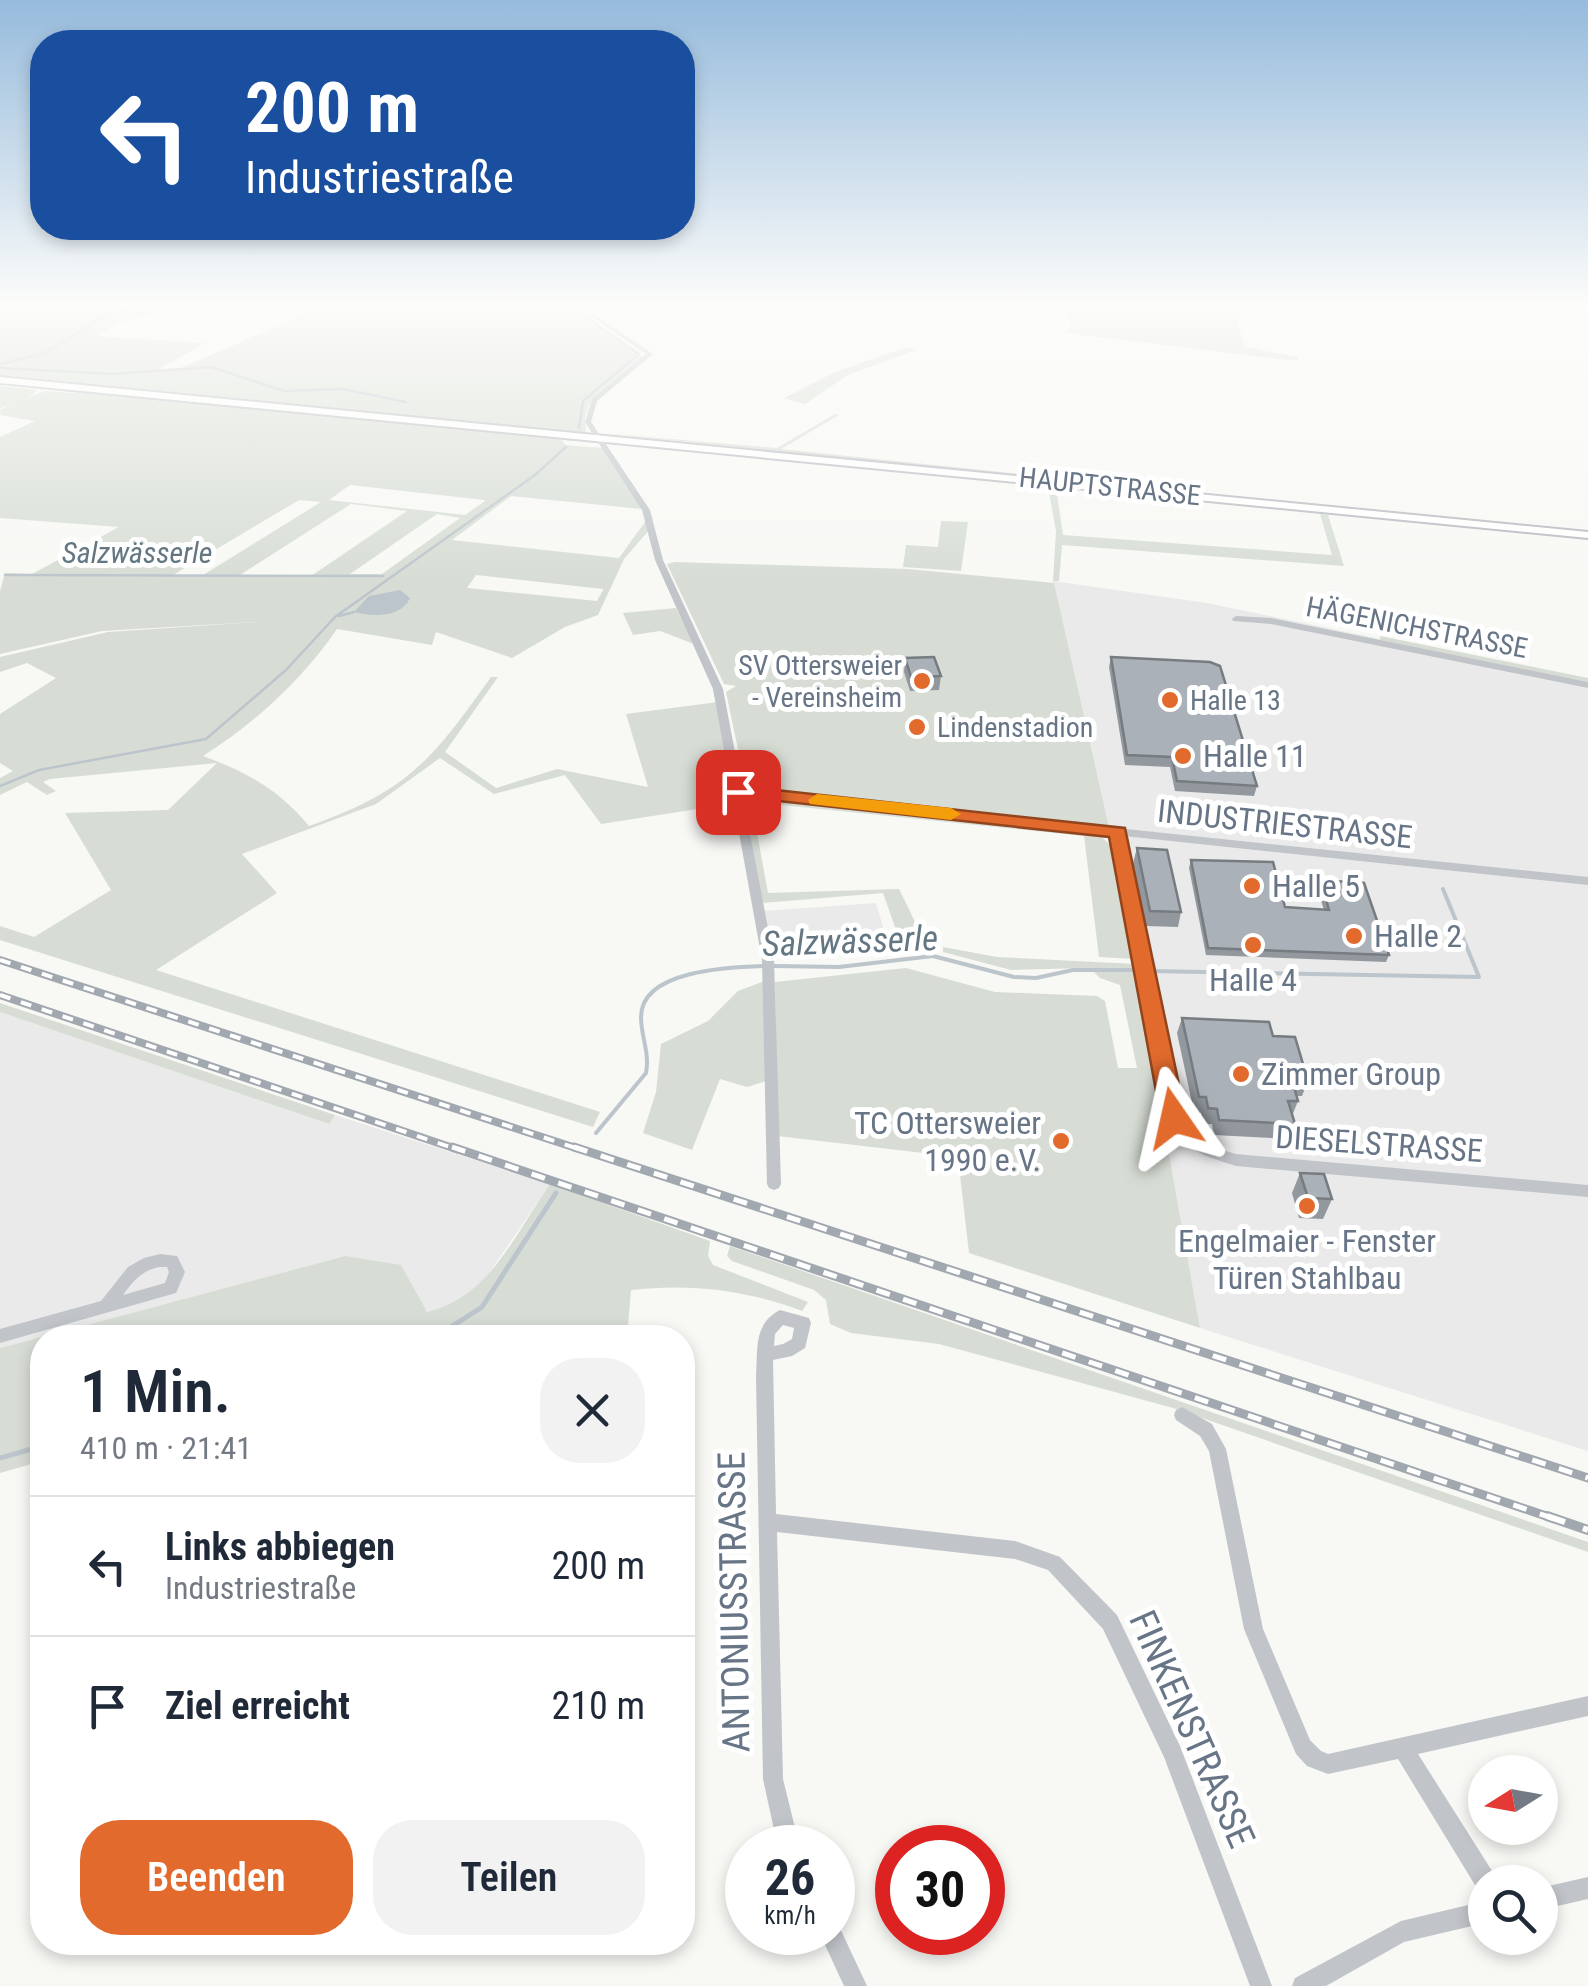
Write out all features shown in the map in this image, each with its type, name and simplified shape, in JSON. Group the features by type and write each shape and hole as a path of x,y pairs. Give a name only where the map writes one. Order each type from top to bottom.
{"street":[{"name":"HAUPTSTRASSE","path":"193,399 1588,535"},
{"path":"596,399 588,422 646,510 660,560 718,689 768,960 774,1184"},
{"name":"HÄGENICHSTRASSE","path":"1236,619 1271,620 1588,685"},
{"name":"INDUSTRIESTRASSE","path":"738,792 1588,881"},
{"name":"DIESELSTRASSE","path":"1118,832 1174,1118 1182,1133 1202,1150 1236,1160 1588,1191"},
{"path":"38,1325 106,1305"},
{"path":"0,1336 30,1327"},
{"name":"ANTONIUSSTRASSE","path":"766,1354 774,1779 784,1825"},
{"path":"1182,1415 1206,1430 1217,1449 1254,1629 1304,1746 1314,1759 1328,1764 1588,1706"},
{"name":"FINKENSTRASSE","path":"767,1522 1015,1550 1054,1563 1078,1584 1110,1622 1160,1724 1261,1986"},
{"path":"1402,1748 1475,1865"},
{"path":"1558,1895 1588,1888"},
{"path":"1303,1986 1401,1932 1468,1916"},
{"path":"841,1955 856,1986"}],"shaded area":[{"path":"0,399 166,399 598,442 562,440 566,445 603,448 642,509 511,496 452,540 619,558 647,519 651,528 624,559 598,615 565,627 512,658 436,632 432,645 337,629 276,699 203,756 261,784 309,826 371,800 415,770 452,730 491,677 498,677 445,752 496,788 557,769 648,787 626,714 718,702 736,803 601,824 565,775 494,794 440,758 376,804 242,854 277,893 156,970 600,1112 593,1127 0,940 0,926 34,937 111,890 65,813 168,810 217,763 50,779 43,782 56,791 47,795 27,782 0,795 0,778 13,771 0,763 0,714 56,678 27,663 0,672 0,657 108,632 256,622 102,631 0,654 0,591 5,573 32,574 119,527 0,518 0,437 35,421 0,415 0,410 9,405 0,408","holes":["350,485 484,500 485,501 465,515 329,500","299,500 321,502 203,575 173,575","351,504 407,511 311,576 240,575","437,514 460,518 382,574 350,574","476,575 603,589 597,601 467,588"]},
{"path":"210,399 306,405 242,399 594,399 585,416 586,434"},
{"path":"786,399 813,399 805,404"},
{"path":"839,415 781,449 1588,533 601,433 777,448"},
{"path":"1048,487 1057,494 1063,535 1332,555 1320,514 1328,515 1344,566 1062,545 1059,581 1053,581 1056,531"},
{"path":"941,521 968,522 961,571 903,567 906,545 938,547"},
{"name":"Lindenstadion","path":"667,564 908,569 1054,583 1109,827 752,788 744,778 726,692 736,686 724,684"},
{"path":"1053,581 1207,603 1588,682 1588,1451 1200,1328 1114,849"},
{"path":"400,590 410,598 393,613 354,612 369,596"},
{"path":"676,608 694,644 660,631 633,635 623,613"},
{"path":"1380,636 1588,678 1588,682 1380,641"},
{"path":"758,797 1099,834 1114,849 1134,959 1099,957 1084,836 761,803 753,811 768,893 899,889 924,940 900,941 883,893 761,903 746,806"},
{"path":"876,903 887,941 771,951 763,911"},
{"name":"TC Ottersweier 1990 e.V.","path":"943,947 997,957 1135,964 1200,1328 969,1253 958,1157 777,1136 775,982 906,968 995,992 1097,996 1105,1001 1118,1068 1137,1068 1120,985 1100,978 1090,968 1011,970 943,952"},
{"path":"765,981 766,1081 747,1087 720,1079 692,1150 643,1133 656,1092 661,1044 708,1021 738,991"},
{"path":"0,1003 335,1115 329,1124 0,1012"},
{"path":"0,1012 328,1124 335,1115 550,1184 476,1292 454,1306 427,1312 345,1256 86,1325 30,1325 30,1340 0,1348"},
{"path":"550,1184 710,1241 708,1256 713,1265 808,1302 802,1311 718,1290 675,1287 631,1290 628,1325 86,1325 345,1256 401,1265 427,1312 449,1305 467,1293 484,1279"},
{"path":"730,1246 1588,1542 1588,1552 1173,1408 939,1344 851,1333 830,1324 826,1300 814,1290 732,1261 727,1256"},
{"path":"30,1340 30,1464 0,1473 0,1348"}],"building":[{"path":"934,657 941,676 911,677 905,658"},
{"path":"1111,657 1210,662 1220,666 1257,786 1177,781 1172,757 1127,755"},
{"path":"1137,848 1167,850 1181,912 1150,911"},
{"path":"1191,860 1273,862 1285,907 1329,910 1320,880 1364,883 1389,955 1208,948"},
{"name":"Zimmer Group","path":"1182,1018 1269,1022 1273,1036 1295,1037 1308,1081 1292,1080 1298,1101 1288,1101 1295,1124 1219,1120 1217,1109 1208,1108 1206,1097 1199,1097"},
{"path":"1300,1173 1324,1174 1332,1199 1308,1198"}],"waterway":[{"path":"390,399 406,402"},
{"name":"Salzwässerle","path":"579,428 586,399"},
{"name":"Salzwässerle","path":"0,786 39,770 206,739 286,670 335,617 535,475 566,447"},
{"name":"Salzwässerle","path":"5,575 383,576"},
{"name":"Salzwässerle","path":"339,616 354,612"},
{"name":"Salzwässerle","path":"1149,971 1479,977 1443,889"},
{"name":"Salzwässerle","path":"774,966 839,967 933,956 1014,977 1036,978 1073,970 1139,970"},
{"name":"Salzwässerle","path":"596,1133 646,1073 641,1017 645,1001 655,989 690,974 764,966"},
{"name":"Salzwässerle","path":"454,1325 482,1307 556,1193"},
{"name":"Salzwässerle","path":"0,1458 30,1449"}],"railway":[{"path":"0,960 582,1150"},
{"path":"0,995 459,1150"},
{"path":"452,1147 1555,1519"},
{"path":"574,1147 1588,1478"},
{"path":"1547,1516 1588,1530"}],"slow traffic":[{"path":"817,800 951,814"}],"place":[{"name":"SV Ottersweier - Vereinsheim","path":"922,681"},
{"name":"Halle 13","path":"1170,700"},
{"name":"Lindenstadion","path":"917,727"},
{"name":"Halle 11","path":"1183,756"},
{"name":"Halle 5","path":"1252,886"},
{"name":"Halle 2","path":"1354,936"},
{"name":"Halle 4","path":"1253,945"},
{"name":"Zimmer Group","path":"1241,1074"},
{"name":"TC Ottersweier 1990 e.V.","path":"1061,1141"},
{"name":"Engelmaier - Fenster Türen Stahlbau","path":"1307,1206"}],"route":[{"path":"738,792 1118,832 1174,1118"}]}
